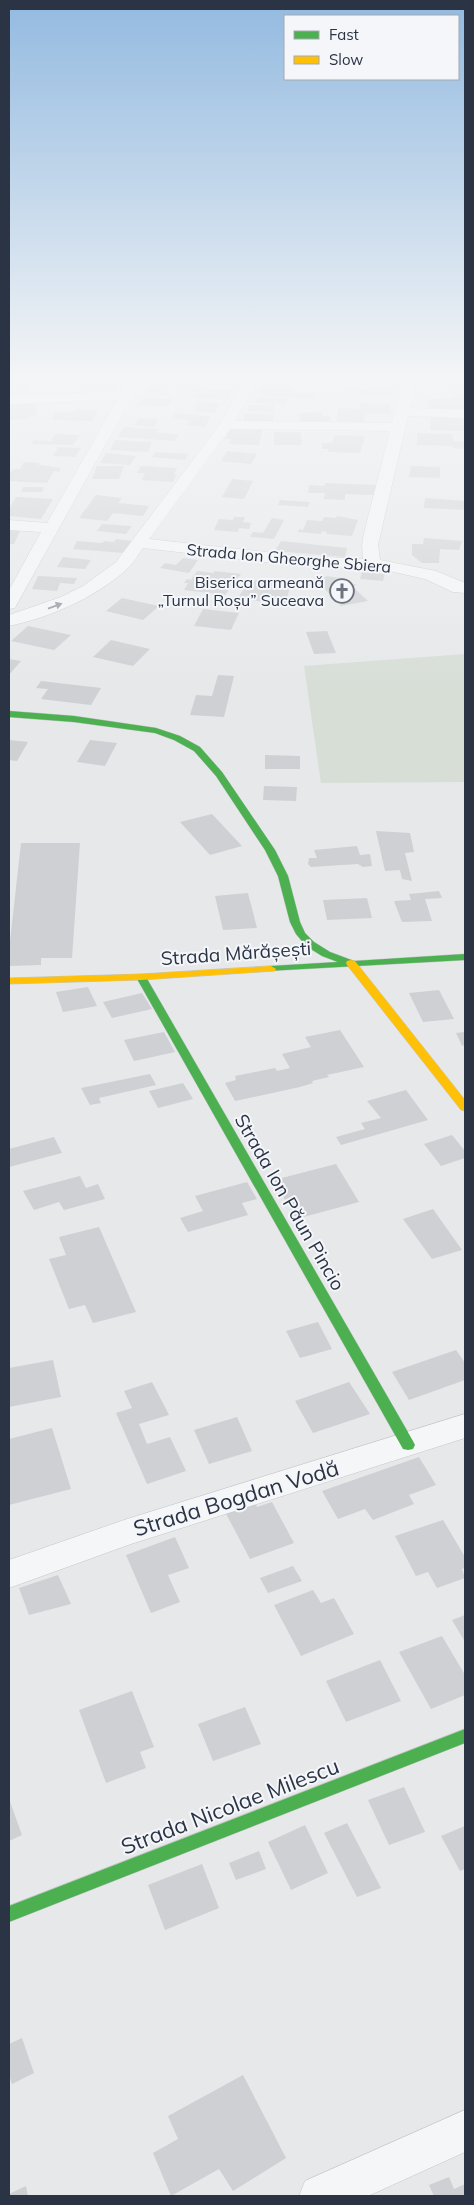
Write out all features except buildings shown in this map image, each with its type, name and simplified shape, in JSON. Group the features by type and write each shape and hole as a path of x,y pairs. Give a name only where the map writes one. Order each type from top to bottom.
{"street":[{"path":"9,604 78,482"},
{"path":"9,622 68,602 89,590 122,565 185,482"},
{"path":"372,564 370,546 372,532 385,482"},
{"path":"9,525 52,528"},
{"name":"Strada Ion Gheorghe Sbiera","path":"140,543 291,560 372,564 430,575 463,589"},
{"path":"9,714 83,720 156,731 177,738 197,749 218,774 270,850 283,876 295,922 301,934 310,944 326,954 351,963 465,1107"},
{"name":"Strada Mărășești","path":"9,981 141,977 465,957"},
{"name":"Strada Ion Păun Pincio","path":"141,977 408,1445"},
{"name":"Strada Bogdan Vodă","path":"9,1574 127,1532 465,1426"},
{"name":"Strada Nicolae Milescu","path":"9,1914 465,1736"},
{"path":"320,2196 465,2131"}],"shaded area":[{"path":"465,654 465,782 321,783 304,666"}],"traffic: fast":[{"path":"9,714 74,719 156,731 177,738 197,749 219,774 270,850 283,876 295,922 301,934 310,944 326,954 351,963"},
{"path":"271,969 465,957"},
{"path":"141,977 408,1445"},
{"path":"9,1914 465,1736"}],"traffic: slow":[{"path":"351,963 465,1107"},
{"path":"9,981 141,977 271,969"}],"place":[{"name":"Biserica armeană „Turnul Roșu” Suceava","path":"342,591"}]}
